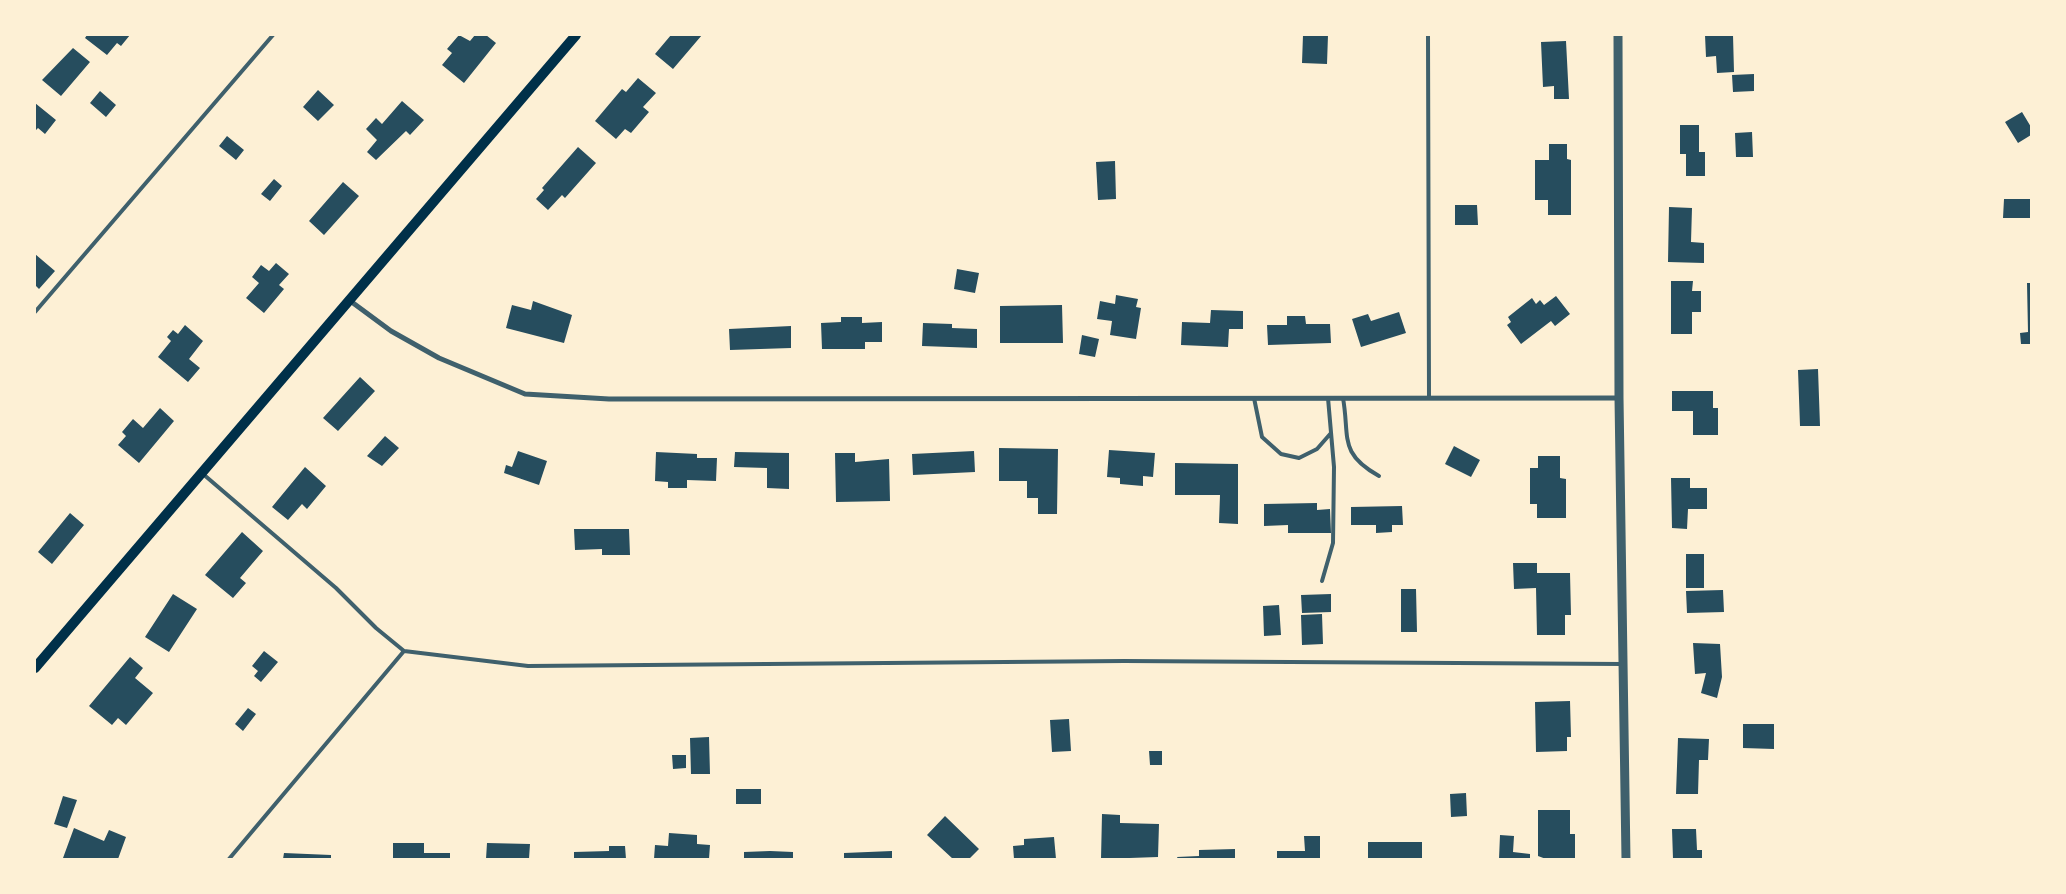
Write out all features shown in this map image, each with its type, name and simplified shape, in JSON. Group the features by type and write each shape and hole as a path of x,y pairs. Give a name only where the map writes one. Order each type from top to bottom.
{"main road":[{"path":"35,668 576,35"}],"street":[{"path":"1618,35 1619,398 1626,859"},
{"path":"349,300 391,331 438,358 525,394 609,399 1619,398"}],"lane":[{"path":"35,312 272,35"},
{"path":"1428,35 1429,398"},
{"path":"1254,398 1262,437 1281,454 1299,458 1317,449 1331,433"},
{"path":"1322,581 1333,543 1334,467 1328,398"},
{"path":"1342,398 1347,443 1352,456 1362,466 1379,476"},
{"path":"202,473 336,588 376,628 404,651 528,666 1124,661 1623,664"},
{"path":"229,859 404,651"}],"building":[{"path":"87,35 130,35 121,46 117,43 107,55 85,38"},
{"path":"459,35 470,41 475,35 486,35 496,43 464,83 442,65 452,53 447,49"},
{"path":"671,35 702,35 673,69 655,54"},
{"path":"1303,35 1328,35 1327,64 1302,63"},
{"path":"1705,35 1733,35 1734,72 1717,73 1716,56 1706,57"},
{"path":"1566,41 1569,99 1554,99 1554,86 1543,87 1541,42"},
{"path":"73,48 90,62 61,96 42,80"},
{"path":"1754,74 1754,91 1733,92 1732,75"},
{"path":"638,78 656,93 643,107 649,112 631,133 625,129 616,139 595,121 622,89 626,92"},
{"path":"318,90 334,105 318,121 303,107"},
{"path":"100,91 116,105 106,117 90,103"},
{"path":"402,101 424,120 410,135 406,131 376,160 367,152 377,140 366,129 376,118 382,124"},
{"path":"35,103 56,120 45,134 38,128 35,131"},
{"path":"2022,112 2031,127 2031,135 2018,143 2005,122"},
{"path":"1680,125 1699,125 1699,152 1705,152 1705,176 1686,176 1686,154 1680,154"},
{"path":"1752,132 1753,157 1736,157 1735,133"},
{"path":"227,136 244,150 236,160 219,146"},
{"path":"1549,144 1567,144 1567,159 1571,160 1571,215 1548,215 1548,200 1535,200 1535,160 1549,160"},
{"path":"578,147 596,163 565,198 562,195 548,210 536,199 544,190 542,188"},
{"path":"1115,161 1116,199 1098,200 1096,162"},
{"path":"274,179 282,186 270,201 261,194"},
{"path":"343,182 359,196 324,235 309,221"},
{"path":"2004,199 2031,199 2031,218 2003,218"},
{"path":"1455,205 1477,205 1478,225 1455,225"},
{"path":"1669,207 1692,208 1691,242 1704,243 1704,263 1668,262"},
{"path":"35,254 55,271 39,289 35,285"},
{"path":"276,263 289,274 279,285 284,289 264,313 246,298 259,283 252,277 261,265 269,271"},
{"path":"957,269 979,273 975,293 954,289"},
{"path":"1671,281 1693,281 1692,291 1701,291 1701,312 1692,312 1692,334 1671,334"},
{"path":"2027,283 2031,283 2031,344 2021,344 2020,333 2028,332"},
{"path":"1116,295 1138,299 1136,307 1141,308 1136,339 1110,335 1112,321 1097,319 1100,301 1115,304"},
{"path":"1556,296 1570,314 1555,326 1551,321 1521,344 1507,325 1511,322 1508,317 1532,298 1536,304 1540,300 1544,305"},
{"path":"533,301 572,315 564,343 506,328 512,305 531,310"},
{"path":"1062,305 1063,343 1000,343 1000,306"},
{"path":"1211,310 1243,311 1243,329 1229,329 1228,347 1181,345 1182,322 1210,323"},
{"path":"1399,312 1406,333 1361,347 1352,319 1368,314 1371,321"},
{"path":"1287,316 1305,316 1306,324 1330,324 1331,343 1268,345 1267,325 1287,325"},
{"path":"841,317 862,317 862,323 882,322 882,342 865,342 865,349 822,349 821,323 841,322"},
{"path":"923,323 952,324 952,328 977,329 977,348 922,346"},
{"path":"185,325 203,341 189,359 200,368 188,382 158,357 171,341 167,337 173,330 178,334"},
{"path":"791,326 791,348 730,350 729,329"},
{"path":"1082,335 1099,339 1095,357 1079,354"},
{"path":"1818,369 1820,426 1800,426 1798,370"},
{"path":"360,377 375,391 338,431 323,418"},
{"path":"1672,391 1713,391 1713,408 1718,408 1718,435 1693,435 1693,411 1672,411"},
{"path":"160,408 174,421 139,463 118,445 126,436 122,432 133,419 143,428"},
{"path":"385,436 399,448 382,466 367,456"},
{"path":"1454,446 1480,460 1471,477 1445,464"},
{"path":"999,448 1058,449 1057,514 1038,514 1038,498 1027,498 1027,481 999,481"},
{"path":"1109,450 1155,453 1153,477 1143,476 1143,486 1120,484 1120,478 1107,477"},
{"path":"518,451 547,461 539,485 504,473 506,465 512,467"},
{"path":"974,451 975,472 913,475 912,454"},
{"path":"656,452 697,454 697,458 717,458 716,481 687,480 687,488 668,488 668,482 655,481"},
{"path":"735,452 789,453 789,489 767,488 767,468 734,467"},
{"path":"835,453 855,453 855,462 889,459 890,501 836,502"},
{"path":"1538,456 1560,456 1560,478 1566,479 1566,518 1537,518 1537,504 1530,504 1530,468 1538,468"},
{"path":"1175,463 1238,464 1238,524 1219,523 1220,495 1175,495"},
{"path":"305,467 326,486 307,509 302,504 288,520 272,507"},
{"path":"1671,478 1690,478 1690,488 1707,488 1707,509 1688,509 1687,529 1672,528"},
{"path":"1317,503 1317,510 1330,509 1331,533 1288,533 1288,525 1264,526 1264,504"},
{"path":"1402,506 1403,525 1392,525 1392,532 1376,533 1376,525 1351,525 1351,507"},
{"path":"70,513 84,525 52,564 38,552"},
{"path":"574,529 629,529 630,555 602,555 602,549 575,550"},
{"path":"242,532 263,551 240,578 246,583 233,598 205,575"},
{"path":"1686,554 1704,554 1704,588 1686,588"},
{"path":"1513,563 1537,563 1537,573 1570,573 1571,615 1565,615 1565,635 1537,635 1536,588 1514,589"},
{"path":"1401,589 1416,589 1417,632 1401,632"},
{"path":"1723,590 1724,612 1687,613 1686,591"},
{"path":"173,594 197,609 169,652 145,637"},
{"path":"1331,594 1331,612 1302,613 1301,595"},
{"path":"1279,605 1281,635 1264,636 1263,606"},
{"path":"1322,614 1323,644 1302,645 1301,615"},
{"path":"1693,643 1720,644 1722,677 1717,698 1701,693 1706,673 1695,674"},
{"path":"264,651 278,662 261,682 254,676 258,671 252,666"},
{"path":"130,657 143,668 135,678 153,693 126,725 118,718 112,725 89,706"},
{"path":"1570,701 1571,737 1567,737 1567,751 1536,752 1535,702"},
{"path":"248,708 256,714 243,731 235,724"},
{"path":"1069,719 1071,751 1052,752 1050,720"},
{"path":"1743,724 1774,724 1774,749 1743,748"},
{"path":"709,737 710,774 691,774 690,738"},
{"path":"1678,738 1709,739 1708,760 1699,760 1698,794 1676,794"},
{"path":"1149,751 1162,751 1162,765 1150,765"},
{"path":"672,755 686,755 686,768 673,769"},
{"path":"736,789 761,789 761,804 736,804"},
{"path":"1466,793 1467,816 1451,817 1450,794"},
{"path":"63,796 77,800 67,828 54,824"},
{"path":"1538,810 1570,810 1570,834 1575,834 1575,859 1546,859 1538,856"},
{"path":"1102,814 1120,815 1120,823 1159,824 1158,857 1101,859"},
{"path":"945,816 979,849 969,859 953,859 927,835"},
{"path":"74,828 104,841 109,830 126,837 118,859 63,858"},
{"path":"1672,829 1696,829 1697,850 1702,850 1702,859 1673,859"},
{"path":"669,833 697,835 697,844 710,845 709,859 654,859 655,845 668,846"},
{"path":"1500,835 1514,836 1513,852 1530,854 1530,859 1499,859"},
{"path":"1304,836 1320,836 1320,859 1277,859 1277,851 1305,851"},
{"path":"1054,837 1056,859 1014,859 1013,846 1024,845 1024,839"},
{"path":"1368,842 1422,842 1422,859 1368,859"},
{"path":"393,843 424,843 424,853 450,853 450,859 393,859"},
{"path":"487,843 530,844 529,859 486,859"},
{"path":"609,846 625,846 626,859 574,859 574,852 609,851"},
{"path":"1235,849 1235,859 1178,859 1177,857 1199,856 1199,850"},
{"path":"892,851 892,859 844,859 844,853"},
{"path":"744,852 793,852 793,859 744,859"},
{"path":"284,853 331,855 331,859 283,859"}]}
